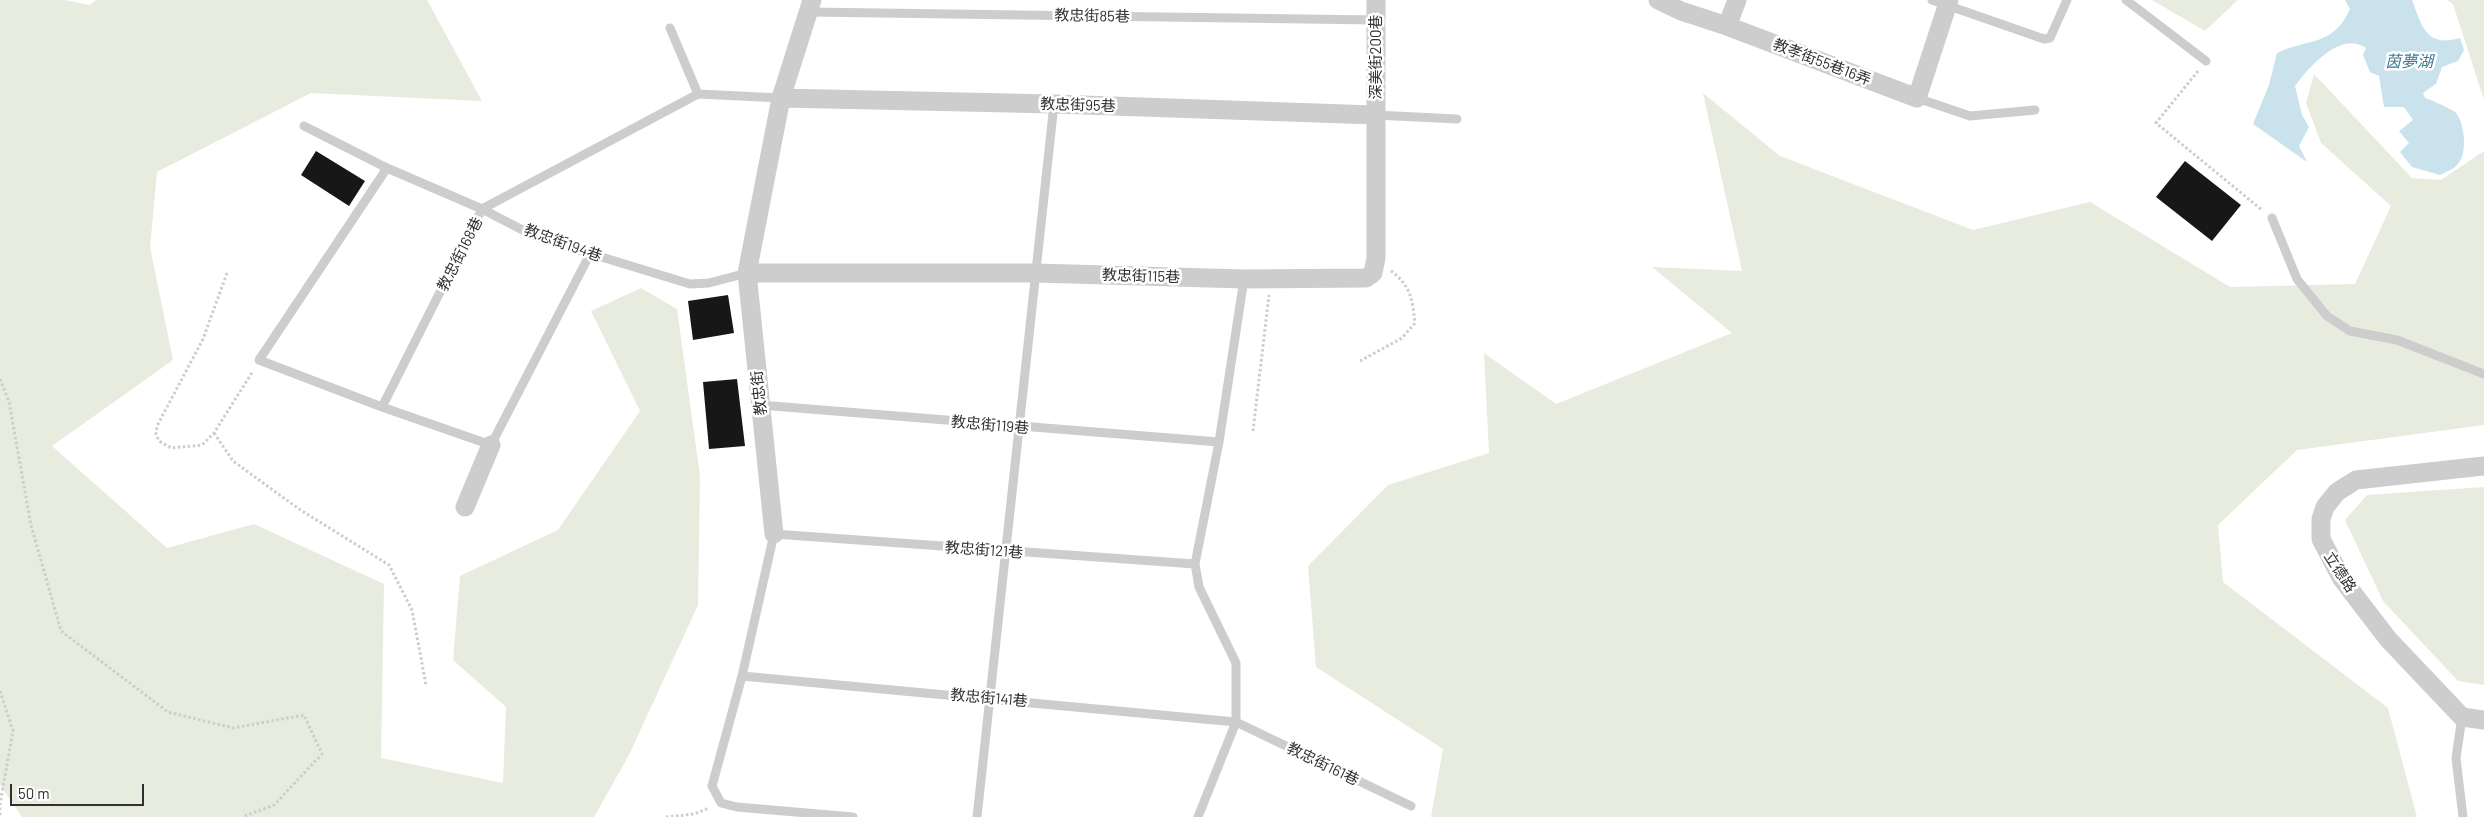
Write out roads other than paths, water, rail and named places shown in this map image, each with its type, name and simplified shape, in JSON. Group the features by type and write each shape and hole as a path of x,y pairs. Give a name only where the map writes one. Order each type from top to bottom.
{"street":[{"name":"深美街200巷","path":"1376,0 1376,115"},
{"name":"教孝街55巷16弄","path":"1658,0 1682,11 1727,26 1917,98"},
{"path":"1727,26 1737,0"},
{"path":"1917,98 1943,2"},
{"name":"教忠街","path":"774,534 748,273 781,98 810,6"},
{"name":"教忠街95巷","path":"781,98 1054,104 1376,115"},
{"name":"教忠街115巷","path":"748,273 1036,273 1244,279 1366,278 1373,273 1376,258 1376,115"},
{"path":"465,507 491,445"},
{"name":"立德路","path":"2462,717 2388,639 2342,579 2321,539 2321,519 2325,507 2337,492 2356,480 2484,466"},
{"path":"2462,717 2484,720"}],"lane":[{"path":"1943,2 2044,40 2050,38 2054,32 2067,0"},
{"path":"2126,0 2206,61"},
{"name":"教忠街85巷","path":"810,6 1376,20"},
{"path":"670,28 698,94 781,98"},
{"name":"教忠街168巷","path":"382,407 482,209 698,94"},
{"path":"1917,98 1970,116 2035,110"},
{"path":"976,817 1054,104"},
{"path":"1376,115 1457,119"},
{"name":"教忠街194巷","path":"304,126 387,168 482,209 536,237 690,284 709,283 729,276 748,273"},
{"path":"387,168 260,360 382,407 491,445 590,254"},
{"path":"2272,218 2297,279 2327,316 2350,331 2397,340 2484,374"},
{"path":"1198,817 1209,796 1236,722 1236,663 1199,587 1195,564 1219,442 1244,279"},
{"name":"教忠街119巷","path":"760,405 1219,442"},
{"name":"教忠街121巷","path":"774,534 1195,564"},
{"name":"教忠街","path":"774,534 742,676 712,786 715,796 721,802 737,807 852,817"},
{"name":"教忠街141巷","path":"742,676 1236,722"},
{"path":"2462,717 2456,758 2464,817"},
{"name":"教忠街161巷","path":"1236,722 1410,806"}],"water":[{"name":"茵夢湖","path":"2345,0 2412,0 2423,26 2433,37 2440,40 2460,38 2464,50 2458,61 2442,67 2436,84 2423,93 2425,98 2456,113 2462,124 2463,154 2457,165 2453,168 2440,175 2412,167 2400,152 2409,143 2399,131 2413,120 2404,107 2384,107 2379,76 2370,72 2363,55 2366,48 2356,44 2336,47 2326,53 2295,86 2302,115 2309,127 2299,146 2307,162 2253,124 2269,85 2277,53 2288,48 2319,40 2336,30 2350,9"}]}
